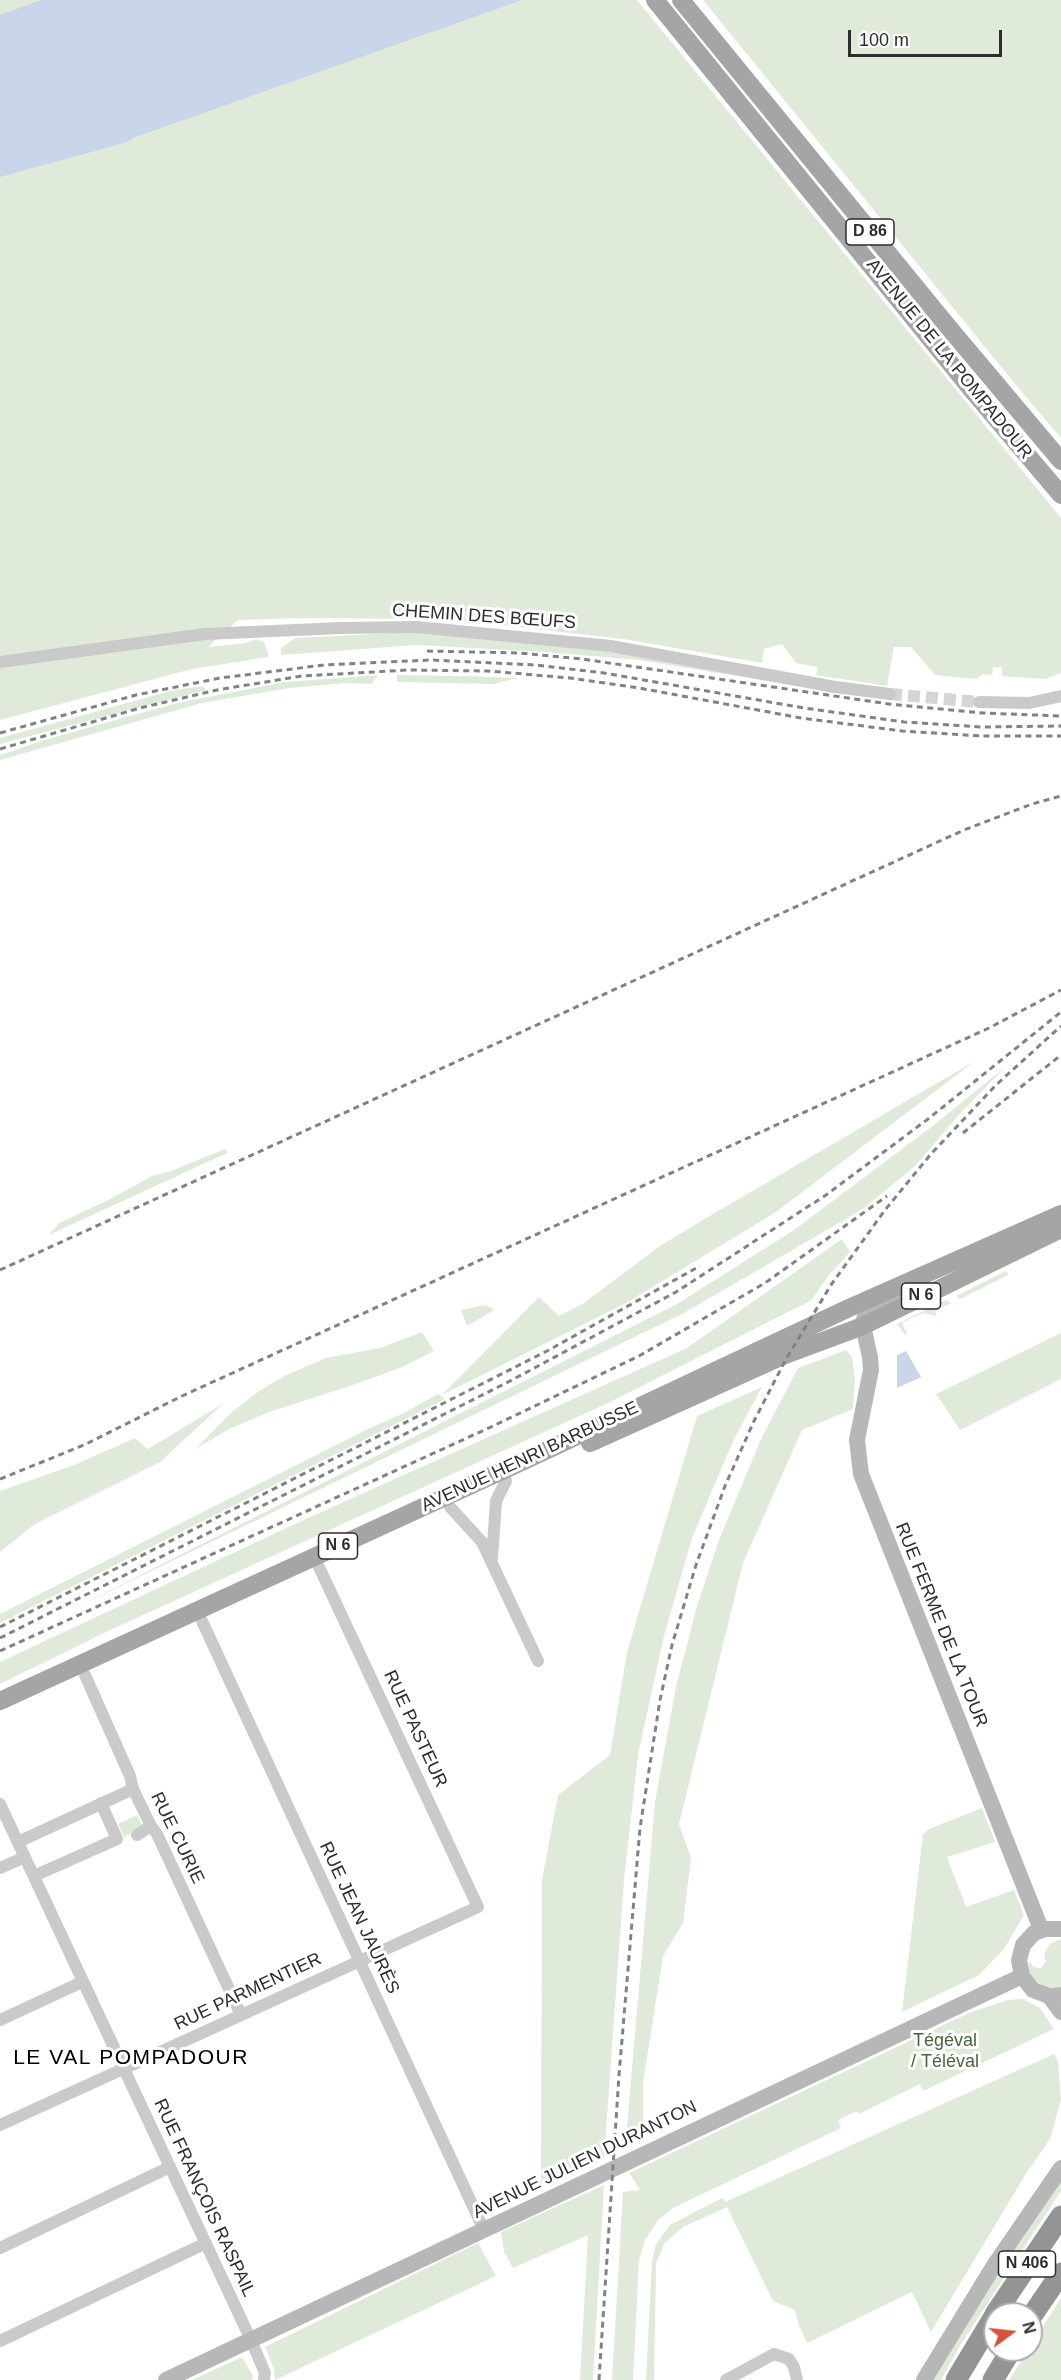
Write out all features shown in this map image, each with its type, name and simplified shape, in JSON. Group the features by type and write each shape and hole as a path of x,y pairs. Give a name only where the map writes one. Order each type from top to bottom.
{"highway":[{"name":"N 406","path":"1003,2302 1061,2216"},
{"name":"N 406","path":"1041,2302 1061,2273"},
{"name":"N 406","path":"956,2380 983,2334"},
{"path":"993,2380 1004,2362"}],"main road":[{"name":"AVENUE DE LA POMPADOUR","path":"655,0 972,390 1061,495"},
{"name":"AVENUE DE LA POMPADOUR","path":"681,0 1061,461"},
{"name":"AVENUE HENRI BARBUSSE","path":"0,1701 1061,1214"},
{"name":"AVENUE HENRI BARBUSSE","path":"0,1715 785,1355 863,1326 1061,1229"},
{"path":"863,1326 869,1312 895,1300 914,1280"},
{"name":"RUE FERME DE LA TOUR","path":"863,1326 871,1370 857,1440 861,1474 1041,1929"},
{"path":"1061,1929 1041,1929 1030,1936 1021,1950 1019,1966 1022,1976 1033,1990 1055,1995 1061,2012"},
{"name":"AVENUE JULIEN DURANTON","path":"166,2380 1022,1976"},
{"path":"924,2380 995,2264 1061,2168"}],"street":[{"name":"CHEMIN DES BŒUFS","path":"0,662 205,634 417,627 620,647 835,687 890,694"},
{"path":"1039,701 1061,688"},
{"path":"979,702 1029,703 1061,696"},
{"path":"1039,701 1061,703"},
{"path":"492,1560 496,1501 506,1481"},
{"path":"450,1507 482,1542 538,1661"},
{"name":"RUE PASTEUR","path":"319,1567 478,1907"},
{"name":"RUE JEAN JAURÈS","path":"202,1621 484,2230"},
{"name":"RUE CURIE","path":"85,1675 130,1776 133,1789 157,1834 241,2015"},
{"path":"18,1842 133,1789"},
{"path":"34,1876 117,1839 101,1803"},
{"name":"RUE FRANÇOIS RASPAIL","path":"0,1804 251,2340 265,2373 264,2380"},
{"path":"137,1835 151,1826"},
{"path":"0,1869 25,1857"},
{"name":"RUE PARMENTIER","path":"0,2125 478,1907"},
{"path":"0,2020 82,1982"},
{"path":"0,2248 170,2167"},
{"path":"0,2341 206,2243"},
{"path":"726,2380 764,2357 774,2354 789,2359 794,2367 797,2380"}],"green space":[{"path":"0,0 637,0 1061,518 1061,673 1045,679 1002,676 1002,667 993,667 992,675 983,674 977,679 935,675 911,647 894,647 887,686 816,675 818,667 796,663 782,644 764,649 762,663 623,639 475,622 426,619 238,620 208,647 246,643 256,639 264,642 269,657 192,669 0,720"},
{"path":"703,0 1061,0 1061,438 1015,384"},
{"path":"415,632 626,652 809,688 639,660 544,652 417,645 281,655 281,648 295,638"},
{"path":"378,675 371,684 345,683 290,688 202,703 0,760 0,755 44,740 177,703 285,682"},
{"path":"397,675 517,678 494,684 397,682"},
{"path":"203,686 206,690 0,744 0,738 174,690"},
{"path":"975,1061 776,1212 628,1302 442,1395 539,1297 559,1316 581,1305 660,1246"},
{"path":"1005,1067 957,1117 915,1166 863,1209 684,1313 73,1609 677,1304 794,1230 934,1125"},
{"path":"225,1149 227,1153 49,1235 59,1223 152,1176 171,1171"},
{"path":"842,1239 850,1252 828,1276 812,1300 608,1403 108,1631 0,1684 0,1662 310,1517 687,1348"},
{"path":"1006,1271 1008,1275 960,1299 956,1296"},
{"path":"946,1300 951,1303 935,1311 937,1316 923,1313 902,1323 907,1334 905,1335 897,1324"},
{"path":"486,1305 494,1310 467,1326 461,1310"},
{"path":"422,1332 434,1351 400,1368 269,1412 229,1429 195,1449 233,1411 284,1376 326,1358 380,1348"},
{"path":"1061,1333 1061,1379 960,1430 936,1394"},
{"path":"846,1350 852,1357 855,1377 853,1409 802,1430 743,1563 679,1824 691,1858 683,1923 663,1956 643,2083 643,2126 626,2138 655,1802 676,1687 697,1606 719,1540 761,1439 798,1368"},
{"path":"762,1387 734,1439 692,1538 664,1636 638,1755 624,1880 604,2158 541,2184 542,1880 558,1795 610,1755 627,1652 697,1416"},
{"path":"438,1394 445,1399 0,1623 0,1614"},
{"path":"224,1403 160,1462 35,1524 0,1552 0,1491 74,1465 135,1438 148,1449"},
{"path":"982,1808 995,1842 947,1857 966,1907 1014,1890 1024,1915 1004,1949 979,1975 902,2012 923,1834 929,1829"},
{"path":"137,1815 143,1827 124,1837 118,1824"},
{"path":"1061,1939 1061,1987 1045,1987 1037,1982 1029,1972 1029,1961 1034,1967 1041,1968 1046,1962 1044,1954 1048,1947 1051,1943"},
{"name":"Tégéval / Téléval","path":"1023,1999 1040,2008 1054,2029 923,2091 920,2084 859,2114 857,2111 838,2120 841,2128 673,2208 659,2219 645,2240 639,2260 633,2380 612,2380 623,2192 640,2190 629,2173 971,2012 1008,2000"},
{"path":"1054,2054 1058,2062 1061,2099 1050,2139 1027,2172 931,2332 912,2292 807,2343 795,2310 773,2301 727,2207 683,2227 664,2244 656,2264 654,2380 646,2380 652,2261 656,2244 670,2225 722,2198 725,2202"},
{"path":"1061,2180 1061,2191 988,2302 983,2302 983,2310 941,2380 931,2380 992,2280"},
{"path":"604,2185 593,2380 580,2380 588,2235 513,2268 504,2252 501,2232"},
{"path":"478,2243 496,2276 275,2380 274,2369 265,2347"},
{"path":"1061,2298 1061,2380 1009,2380 1020,2362 1043,2362 1043,2326"},
{"path":"242,2357 253,2376 252,2380 192,2380"}],"water":[{"path":"41,0 522,0 133,138 128,142 0,177 0,15"},
{"path":"906,1351 921,1377 897,1388 897,1355"}],"tunnel":[{"path":"890,694 979,702"}],"railway":[{"path":"427,651 519,653 582,659 889,704 983,713 1061,716"},
{"path":"0,733 136,695 220,678 324,665 431,660 536,665 604,673 804,708 904,722 982,727 1061,726"},
{"path":"0,749 140,708 217,690 302,676 408,670 488,671 570,678 639,688 801,718 902,731 982,736 1061,736"},
{"path":"0,1270 964,830 1032,804 1061,796"},
{"path":"0,1479 84,1445 182,1396 989,1028 1061,990"},
{"path":"0,1638 512,1380 676,1292 826,1195 928,1119 1061,1012"},
{"path":"599,2380 619,2075 640,1828 660,1700 672,1645 696,1565 725,1486 754,1421 786,1359 831,1285 885,1210 931,1154 996,1085 1061,1026"},
{"path":"963,1133 1061,1055"},
{"path":"0,1651 491,1427 639,1356 765,1283 887,1196"},
{"path":"0,1627 547,1351 700,1266"}],"district":[{"name":"LE VAL POMPADOUR","path":"131,2058"}]}
